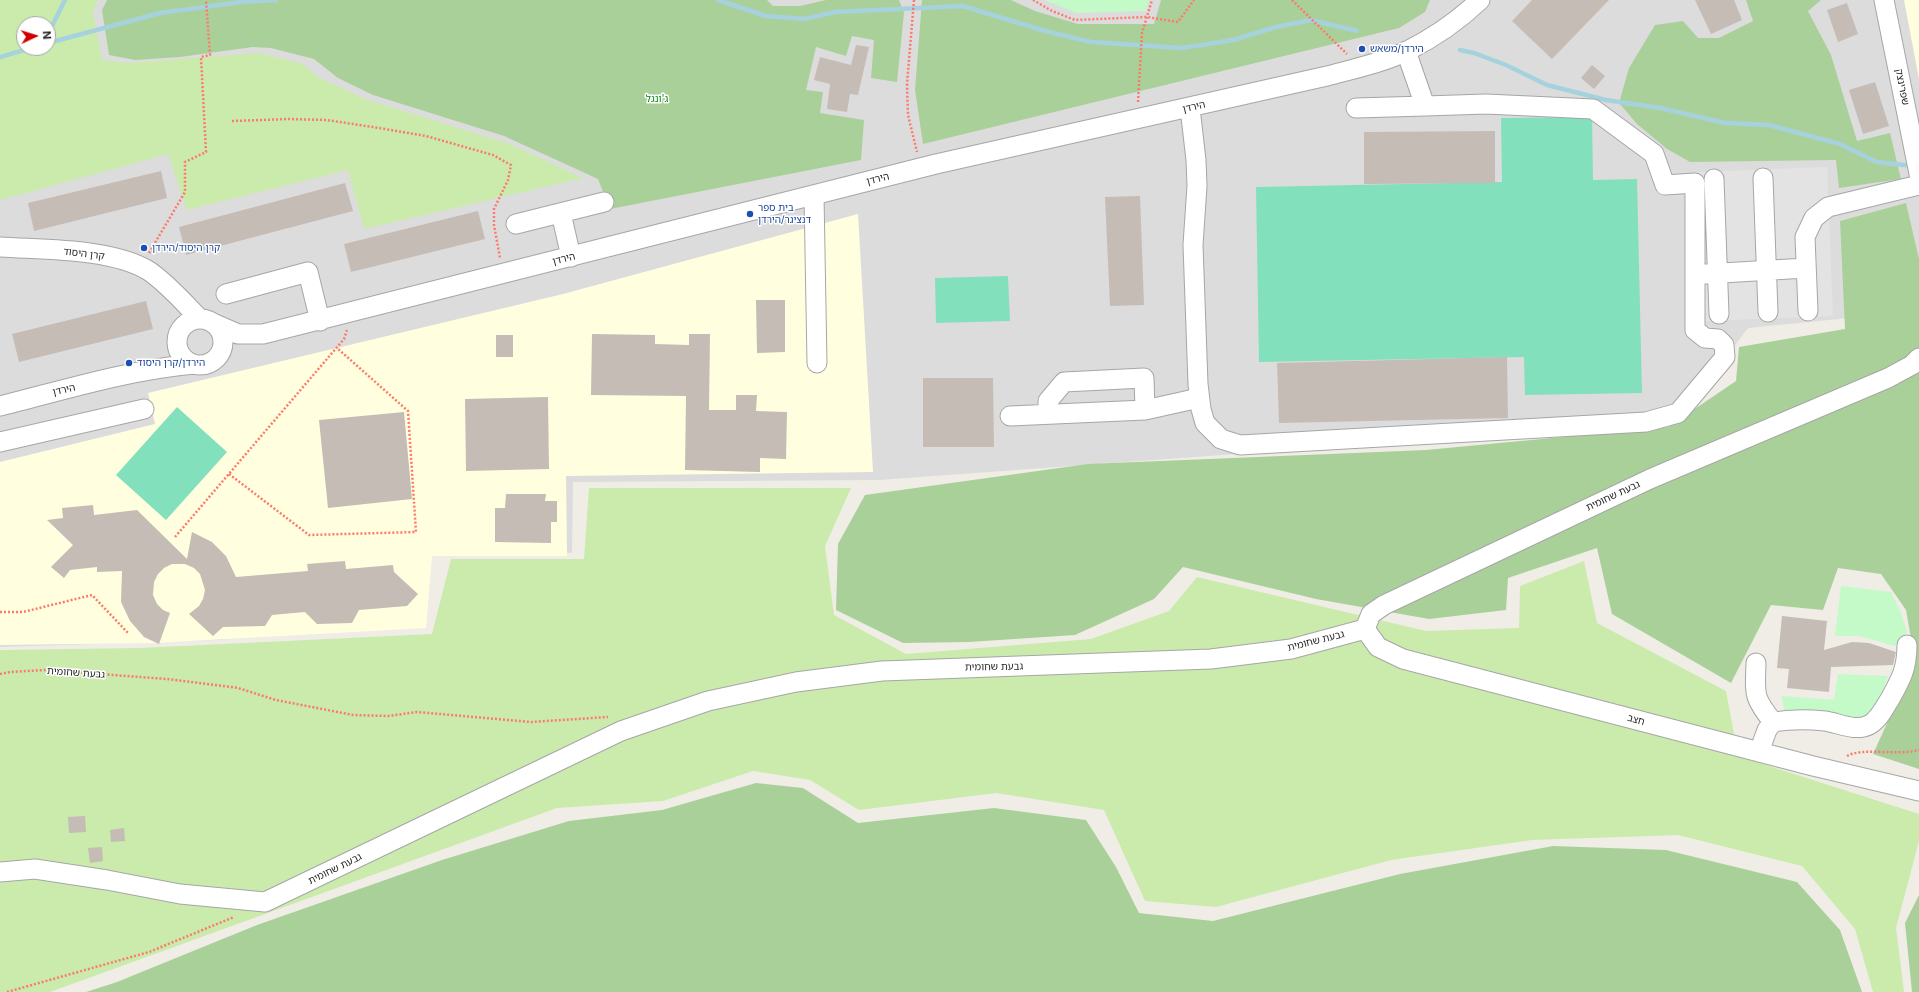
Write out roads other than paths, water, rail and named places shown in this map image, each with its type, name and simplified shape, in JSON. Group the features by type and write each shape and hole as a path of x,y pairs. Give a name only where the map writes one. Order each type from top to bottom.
{"street":[{"name":"שפרינצק","path":"1884,0 1919,174"},
{"name":"הירדן","path":"207,322 238,334 263,334 320,321 921,168 1190,108 1361,67 1406,51 1446,28 1472,3"},
{"path":"1406,51 1425,106"},
{"path":"1190,108 1197,180 1193,245 1199,398 1205,423 1221,439 1240,445 1646,422 1678,413 1725,357 1724,345 1718,339 1705,338 1696,330 1695,183 1665,185 1654,154 1593,109 1486,104 1356,108"},
{"path":"1763,178 1768,312"},
{"path":"1714,180 1719,314"},
{"path":"1808,311 1805,237 1814,218 1828,207 1919,185"},
{"path":"814,195 818,363"},
{"path":"516,224 604,202"},
{"path":"561,212 571,257"},
{"name":"קרן היסוד","path":"0,247 77,252 108,256 127,261 148,271 207,322"},
{"path":"1695,274 1806,268"},
{"path":"226,294 308,272 320,321"},
{"name":"קרן היסוד","path":"161,282 174,302 178,315 178,337"},
{"path":"189,321 207,322 223,338 220,352 216,359 209,363 194,364 187,361 181,355 178,337 189,321"},
{"name":"הירדן","path":"216,359 263,334"},
{"name":"הירדן","path":"128,375 159,360 170,350 178,337"},
{"name":"הירדן","path":"0,406 128,375 173,366 194,364"},
{"name":"גבעת שחומית","path":"0,872 35,869 108,880 180,894 265,902 621,731 708,701 796,682 882,671 1211,659 1291,649 1365,629 1371,614 1384,605 1650,479 1917,366"},
{"path":"1048,414 1048,401 1064,382 1144,378 1145,410"},
{"path":"1010,416 1145,410 1199,398"},
{"path":"0,442 144,409"},
{"name":"חצב","path":"1365,629 1378,647 1403,659 1834,772 1919,791"},
{"path":"1759,752 1767,730 1773,722 1801,719 1826,721 1859,729 1870,725 1879,718 1903,676 1907,662 1906,645"},
{"path":"1756,663 1755,694 1760,705 1773,722"}],"waterway":[{"path":"56,18 65,0"},
{"path":"56,41 160,13 241,2 276,0"},
{"path":"718,0 766,16 804,19 835,12 963,6 1045,31 1091,42 1182,48 1233,40 1276,27 1311,20 1357,31"},
{"path":"1460,50 1474,53 1506,65 1547,85 1606,100 1660,108 1725,123 1769,125 1840,144 1877,162 1913,166"},
{"path":"0,57 16,52"}],"place":[{"name":"הירדן/משאש","path":"1362,49"},
{"name":"בית ספר דנציגר/הירדן","path":"750,214"},
{"name":"קרן היסוד/הירדן","path":"144,248"},
{"name":"הירדן/קרן היסוד","path":"129,363"}],"park label":[{"name":"ג'ונגל","path":"657,99"}]}
